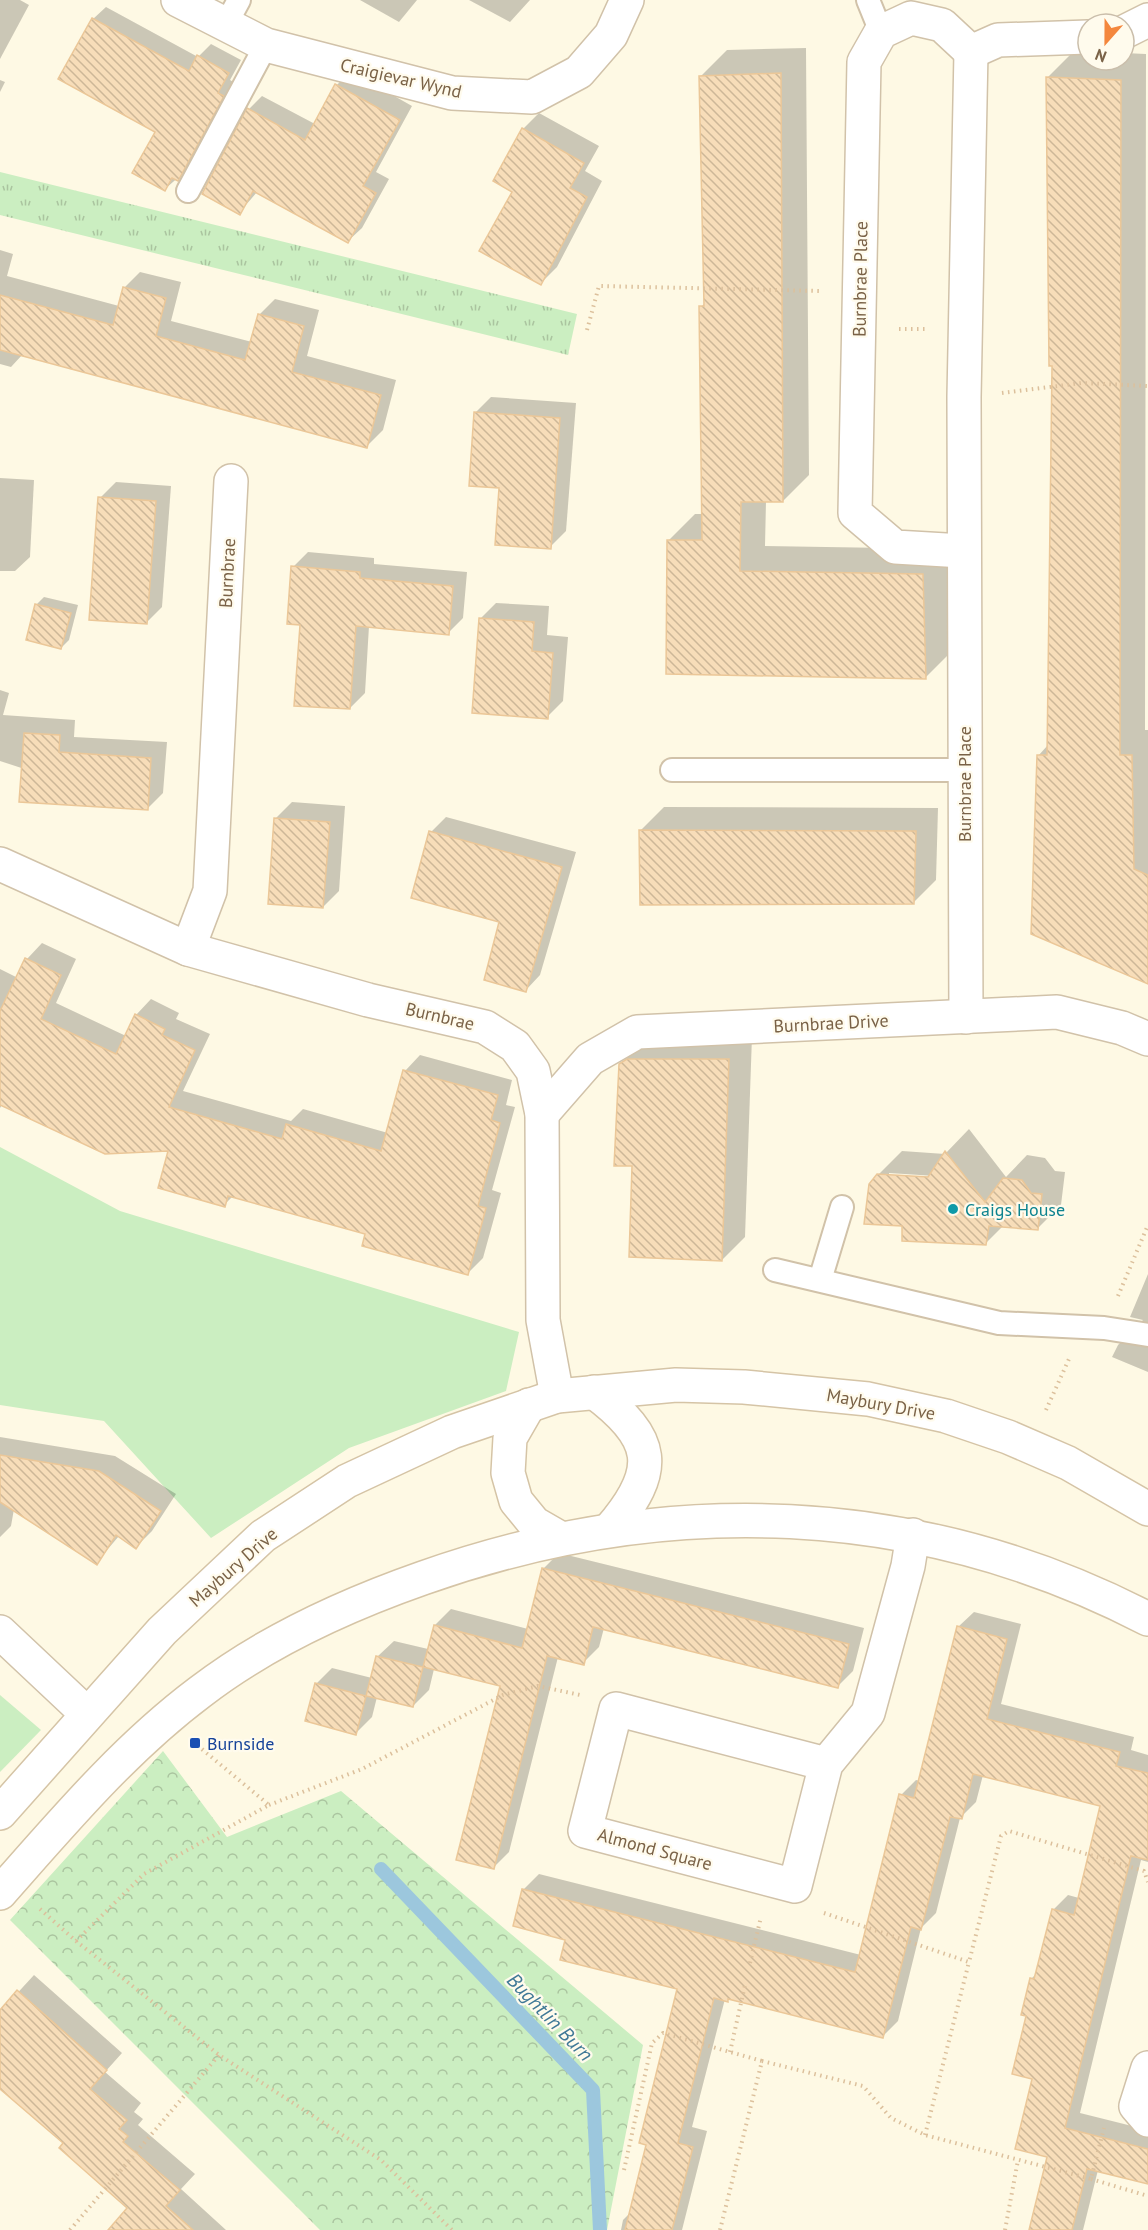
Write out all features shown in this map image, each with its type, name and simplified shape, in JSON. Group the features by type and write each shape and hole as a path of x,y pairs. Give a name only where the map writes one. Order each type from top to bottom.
{"street":[{"name":"Craigievar Wynd","path":"178,0 232,12 266,45 452,93 532,97 579,72 611,35 627,0"},
{"path":"881,32 911,18 942,25 971,52 998,40 1076,37"},
{"name":"Burnbrae Place","path":"881,32 864,62 855,513 895,547 963,551"},
{"name":"Burnbrae Place","path":"966,1017 963,551 971,52"},
{"name":"Burnbrae","path":"188,949 210,891 231,481"},
{"name":"Burnbrae","path":"0,864 188,949 368,1000 485,1027 514,1046 533,1071 542,1114 543,1401"},
{"name":"Burnbrae Drive","path":"542,1114 590,1059 637,1032 1057,1012 1122,1028 1148,1039"},
{"name":"Maybury Drive","path":"0,1814 87,1713 162,1631 263,1536 347,1480 452,1432 543,1401 594,1392 676,1385 744,1387 868,1399 946,1416 1008,1437 1068,1463 1148,1509"},
{"path":"594,1392 622,1413 640,1438 645,1473 633,1503 610,1529"},
{"path":"543,1401 510,1438 508,1473 516,1501 534,1523 560,1538"},
{"path":"0,1893 87,1795 133,1750 201,1691 333,1613 474,1560 560,1538 610,1529 685,1521 766,1518 816,1521 913,1535 978,1551 1047,1573 1108,1598 1148,1619"},
{"path":"782,1883 826,1764 868,1713 908,1566 913,1535"},
{"path":"0,1632 87,1713"},
{"path":"616,1709 826,1764"},
{"name":"Almond Square","path":"616,1709 585,1831 782,1883"},
{"path":"1142,2113 1148,2068"}],"lane":[{"path":"868,0 881,32"},
{"path":"188,191 266,45"},
{"path":"672,770 963,770"},
{"path":"820,1280 842,1207"},
{"path":"775,1270 999,1323 1104,1328 1148,1335"}],"path":[{"path":"587,330 599,286 860,292"},
{"path":"859,328 965,330"},
{"path":"964,397 1082,383 1148,386"},
{"path":"1046,1410 1069,1362"},
{"path":"76,1941 144,1874 269,1805 362,1769 503,1695 538,1686 593,1698 616,1709"},
{"path":"201,1691 195,1743 269,1805"},
{"path":"926,2135 1001,1836 1009,1831 1144,1871 1148,1882"},
{"path":"750,1963 782,1883 825,1915 969,1962"},
{"path":"39,1908 76,1941 219,2055 381,2160 452,2230"},
{"path":"730,2052 745,1985"},
{"path":"624,2170 652,2043 663,2034 863,2086 891,2118 926,2135 1148,2196"},
{"path":"70,2230 219,2055"},
{"path":"720,2230 762,2061"},
{"path":"1091,2179 1104,2126 1142,2113"},
{"path":"1005,2230 1018,2160"}],"green space":[{"path":"0,172 577,314 568,355 0,215"},
{"path":"0,1147 120,1211 519,1332 506,1391 349,1448 211,1538 104,1421 0,1405"},
{"path":"0,1695 41,1730 0,1772"},
{"path":"163,1751 227,1837 341,1791 643,2045 607,2230 320,2230 10,1920"}],"building":[{"path":"92,18 189,71 197,55 229,73 218,93 224,96 178,181 172,178 165,191 132,173 155,132 58,79"},
{"path":"781,73 783,502 741,502 740,571 923,574 926,679 666,674 667,540 702,540 699,306 704,306 699,76"},
{"path":"1046,77 1121,80 1120,755 1132,755 1134,869 1148,875 1148,984 1031,934 1037,755 1047,755 1052,366 1049,366"},
{"path":"335,84 400,120 363,186 376,193 348,243 253,191 240,215 202,194 247,108 305,140"},
{"path":"522,128 584,163 570,188 587,197 541,285 479,251 512,192 493,181"},
{"path":"123,287 166,298 156,336 245,360 258,314 304,326 292,372 381,395 367,448 0,350 0,295 113,325"},
{"path":"474,412 560,418 551,549 495,545 499,488 469,486"},
{"path":"98,497 156,501 147,624 89,620"},
{"path":"291,566 360,572 360,578 453,586 449,635 356,626 350,709 294,706 300,625 287,624"},
{"path":"35,604 71,613 61,649 26,640"},
{"path":"479,618 534,622 532,651 553,653 548,719 472,713"},
{"path":"24,733 60,735 59,752 151,758 148,810 19,802"},
{"path":"274,818 330,822 323,908 268,904"},
{"path":"639,830 916,831 914,904 640,905"},
{"path":"429,831 562,867 526,992 484,980 499,922 411,898"},
{"path":"25,958 61,975 41,1019 116,1054 135,1014 165,1029 162,1035 195,1050 169,1107 282,1139 286,1124 381,1151 403,1070 498,1095 491,1120 500,1123 478,1206 486,1208 468,1275 362,1246 365,1234 228,1196 225,1207 158,1188 168,1151 105,1154 0,1105 0,1011"},
{"path":"627,1059 729,1059 722,1261 629,1257 632,1166 614,1166 619,1064"},
{"name":"Craigs House","path":"945,1151 985,1202 1003,1178 1022,1180 1031,1193 1042,1194 1038,1230 989,1226 986,1245 902,1241 902,1226 864,1224 869,1184 877,1174 928,1177"},
{"path":"0,1455 99,1471 161,1511 136,1549 116,1535 97,1565 0,1502"},
{"path":"542,1568 849,1644 838,1688 593,1627 584,1665 547,1656 494,1869 456,1860 500,1686 423,1667 434,1625 522,1648"},
{"path":"957,1626 1007,1639 987,1719 1120,1752 1116,1766 1148,1773 1148,1860 1131,1856 1065,2128 1148,2149 1148,2184 1087,2169 1072,2230 1029,2230 1047,2157 1015,2149 1032,2079 1012,2074 1026,2016 1021,2015 1030,1978 1034,1979 1052,1909 1074,1915 1100,1806 973,1774 962,1819 950,1817 921,1930 911,1927 883,2038 728,1999 728,2002 714,1998 678,2143 693,2147 672,2230 625,2230 646,2145 639,2143 677,1989 560,1960 565,1940 513,1926 522,1889 855,1972 899,1794 914,1798"},
{"path":"376,1656 423,1667 413,1707 366,1696"},
{"path":"315,1683 366,1696 356,1735 305,1721"},
{"path":"17,1990 107,2070 90,2089 127,2120 119,2129 128,2136 123,2142 180,2190 166,2206 193,2230 108,2230 127,2208 59,2148 63,2143 0,2089 0,2010"}],"waterway":[{"name":"Bughtlin Burn","path":"381,1869 593,2090 600,2230"}],"place":[{"name":"Craigs House","path":"953,1209"},
{"name":"Burnside","path":"195,1743"}]}
